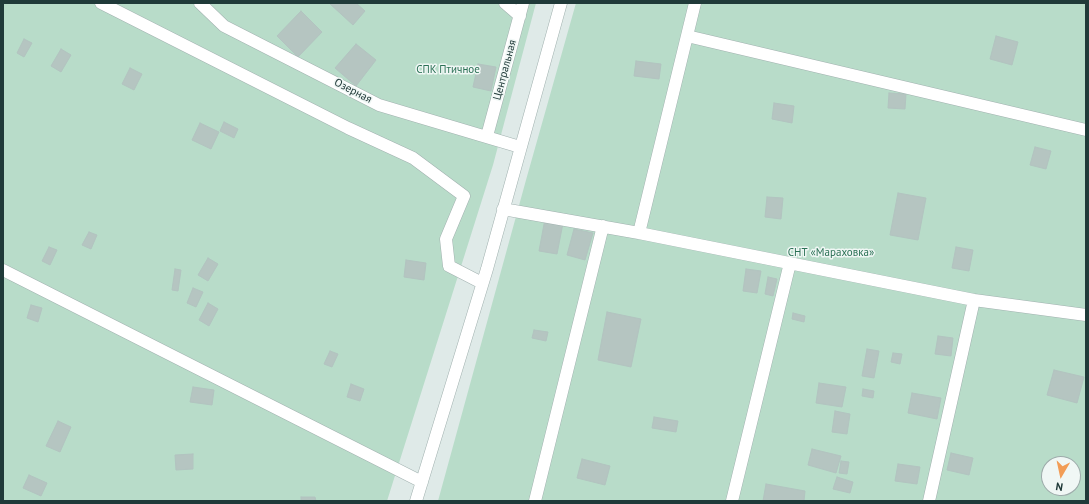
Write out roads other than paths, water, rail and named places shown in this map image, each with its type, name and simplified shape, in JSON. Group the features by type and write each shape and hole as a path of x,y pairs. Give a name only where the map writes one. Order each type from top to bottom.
{"street":[{"path":"101,3 348,128 413,158 464,196 446,239 449,266 482,282"},
{"name":"Озерная","path":"200,3 224,26 379,105 520,147"},
{"path":"505,3 520,16"},
{"name":"Центральная","path":"487,136 523,3"},
{"path":"416,501 482,282 561,3"},
{"path":"639,233 695,3"},
{"path":"687,36 1086,130"},
{"path":"503,209 603,226 974,300 1086,316"},
{"path":"535,501 603,226"},
{"path":"732,501 790,263"},
{"path":"3,270 422,482"},
{"path":"929,501 974,300"}],"park label":[{"name":"СПК Птичное","path":"448,70"},
{"name":"СНТ «Мараховка»","path":"831,253"}]}
